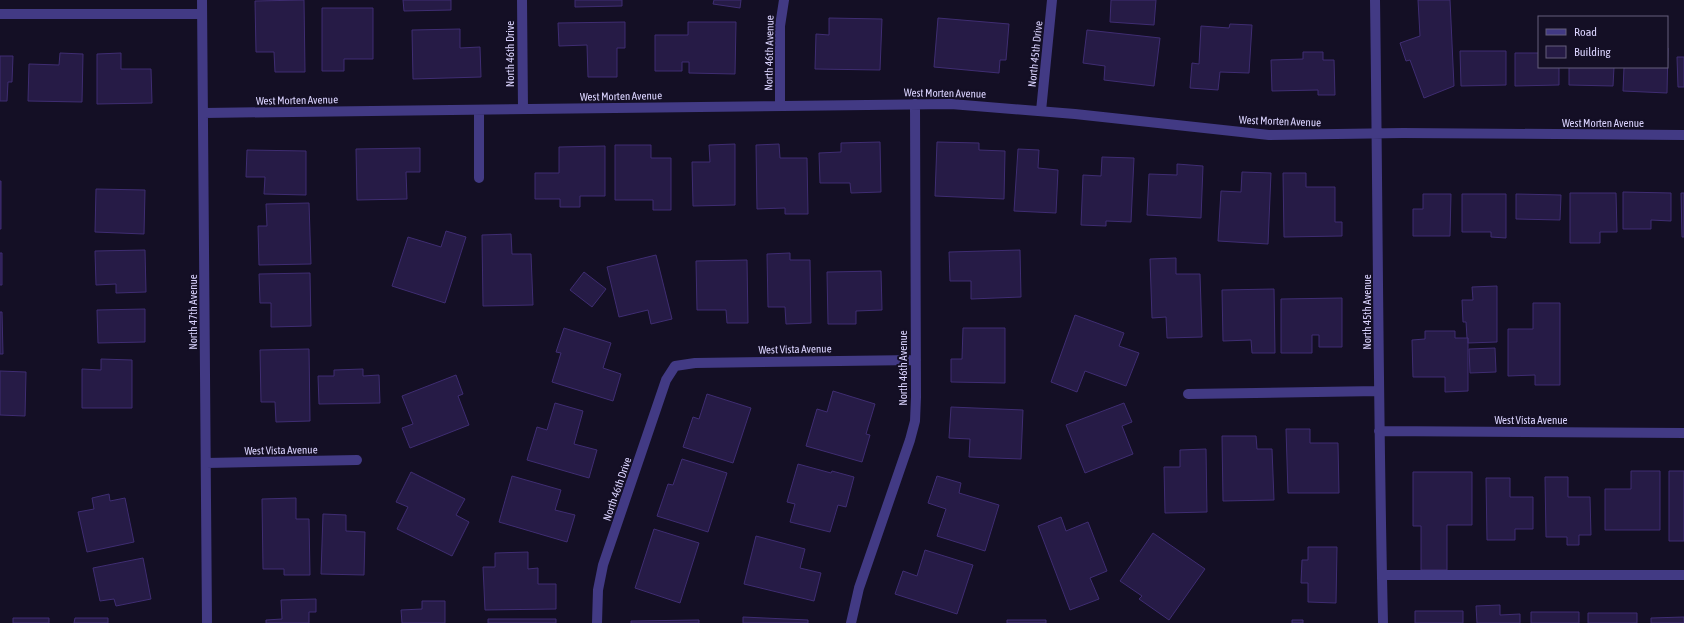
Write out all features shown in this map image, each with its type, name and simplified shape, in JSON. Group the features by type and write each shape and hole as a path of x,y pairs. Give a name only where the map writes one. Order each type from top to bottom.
{"street":[{"name":"North 47th Avenue","path":"202,0 207,623"},
{"name":"North 46th Drive","path":"522,0 523,109"},
{"name":"North 46th Avenue","path":"780,106 780,26 784,0"},
{"name":"North 45th Drive","path":"1041,112 1052,0"},
{"name":"North 45th Avenue","path":"1375,0 1379,431 1383,623"},
{"path":"0,14 202,14"},
{"name":"West Morten Avenue","path":"204,113 915,104 1000,107 1269,135 1684,135"},
{"name":"North 46th Avenue","path":"851,623 859,588 913,427 916,397 915,104"},
{"path":"479,110 479,178"},
{"name":"West Vista Avenue","path":"675,366 695,363 916,360"},
{"name":"North 46th Drive","path":"597,623 598,590 603,565 666,380 675,366"},
{"path":"1188,394 1379,391"},
{"name":"West Vista Avenue","path":"1379,431 1684,433"},
{"name":"West Vista Avenue","path":"206,463 357,460"},
{"path":"1382,575 1684,575"}],"building":[{"path":"304,0 305,72 275,72 274,52 256,52 255,1"},
{"path":"403,0 451,0 451,10 404,11"},
{"path":"575,0 622,0 622,6 575,7"},
{"path":"714,0 741,0 740,8 713,4"},
{"path":"1111,0 1156,0 1154,25 1110,22"},
{"path":"1418,0 1450,0 1454,86 1424,98 1410,60 1406,61 1400,43 1420,36"},
{"path":"322,8 373,8 373,59 344,59 344,71 322,71"},
{"path":"829,18 882,19 880,70 815,69 816,34 829,35"},
{"path":"938,18 1009,24 1006,60 1000,60 999,73 934,67"},
{"path":"625,22 625,48 617,48 617,77 588,77 587,45 559,46 558,23"},
{"path":"688,22 736,22 735,74 689,73 689,62 682,62 682,71 655,71 655,35 688,35"},
{"path":"1230,24 1252,25 1249,73 1220,72 1218,90 1190,88 1192,63 1199,64 1201,26 1229,28"},
{"path":"460,29 460,48 480,47 481,77 413,79 412,30"},
{"path":"1087,30 1160,38 1154,86 1104,80 1105,66 1083,63"},
{"path":"1460,51 1506,51 1506,85 1461,86"},
{"path":"1303,52 1323,52 1323,60 1334,60 1335,95 1318,95 1318,90 1272,91 1271,60 1303,59"},
{"path":"60,53 83,54 82,102 28,101 29,64 59,65"},
{"path":"121,53 121,69 151,69 152,103 97,104 97,54"},
{"path":"1515,53 1538,53 1538,68 1559,68 1559,85 1515,86"},
{"path":"0,56 13,56 12,82 8,82 7,101 0,101"},
{"path":"1677,57 1684,57 1684,87 1678,87"},
{"path":"1569,68 1614,68 1613,86 1569,85"},
{"path":"1624,68 1668,68 1667,93 1623,91"},
{"path":"880,142 881,192 851,193 850,183 820,183 819,153 841,152 841,143"},
{"path":"937,142 979,143 979,150 1005,151 1004,199 935,196"},
{"path":"735,144 735,205 693,206 692,162 710,162 709,145"},
{"path":"779,144 780,158 807,158 808,214 785,214 785,208 757,209 756,145"},
{"path":"615,145 651,145 651,158 671,158 671,210 653,210 653,200 615,200"},
{"path":"605,146 605,196 580,196 580,207 560,207 560,199 535,199 535,173 559,173 559,147"},
{"path":"420,148 420,172 406,172 407,199 357,200 356,149"},
{"path":"1018,149 1039,150 1038,168 1058,170 1056,213 1014,211"},
{"path":"247,150 306,151 306,195 264,194 265,177 246,177"},
{"path":"1102,157 1134,158 1131,222 1106,221 1106,226 1081,225 1083,175 1101,176"},
{"path":"1177,164 1203,166 1201,218 1147,215 1149,174 1177,175"},
{"path":"1242,172 1271,173 1268,244 1218,241 1221,191 1241,192"},
{"path":"1283,173 1306,173 1306,187 1335,187 1335,222 1342,222 1342,236 1284,237"},
{"path":"1,181 1,229 0,229"},
{"path":"96,189 145,190 144,234 95,232"},
{"path":"1623,192 1671,193 1671,221 1651,220 1651,229 1623,229"},
{"path":"1570,193 1616,193 1617,232 1600,232 1600,243 1570,243"},
{"path":"1681,193 1684,193 1684,237 1682,237"},
{"path":"1423,194 1451,194 1450,236 1413,236 1413,209 1423,209"},
{"path":"1462,194 1506,194 1506,238 1491,237 1491,232 1462,232"},
{"path":"1516,194 1561,195 1560,220 1516,219"},
{"path":"309,203 311,264 259,265 258,226 267,226 266,204"},
{"path":"446,231 466,237 445,303 392,286 408,237 441,247"},
{"path":"511,234 512,254 531,254 533,305 483,306 482,235"},
{"path":"145,250 146,292 116,293 116,284 96,285 95,251"},
{"path":"1020,250 1021,297 971,299 971,281 950,281 949,252"},
{"path":"0,253 2,253 2,285 0,285"},
{"path":"790,253 790,260 810,260 811,323 786,324 785,307 768,307 767,254"},
{"path":"656,255 672,319 651,324 648,310 619,317 607,267"},
{"path":"1176,258 1176,274 1200,274 1202,337 1167,338 1166,317 1152,318 1150,259"},
{"path":"747,260 748,323 727,323 726,310 697,310 696,261"},
{"path":"881,271 882,310 856,311 856,324 828,324 827,272"},
{"path":"584,272 606,289 592,307 570,290"},
{"path":"310,273 311,326 271,327 271,303 260,303 259,274"},
{"path":"1497,286 1497,342 1468,343 1466,322 1463,322 1462,300 1473,300 1472,287"},
{"path":"1274,289 1275,353 1252,353 1251,340 1223,341 1222,290"},
{"path":"1342,298 1342,347 1319,347 1319,335 1312,335 1312,353 1281,353 1281,299"},
{"path":"1533,303 1560,303 1560,385 1535,385 1535,375 1508,376 1508,329 1533,329"},
{"path":"145,309 145,342 98,343 97,310"},
{"path":"0,312 2,312 3,354 0,354"},
{"path":"1075,315 1124,333 1119,346 1139,353 1126,386 1085,371 1077,392 1051,382"},
{"path":"564,328 611,343 603,368 621,374 613,401 552,382 561,353 556,352"},
{"path":"963,328 1005,328 1005,383 951,382 951,359 962,359"},
{"path":"1425,331 1455,331 1455,338 1468,338 1468,391 1445,392 1445,377 1413,377 1412,340 1425,339"},
{"path":"1495,348 1496,372 1470,373 1469,349"},
{"path":"309,349 310,421 276,422 275,402 261,402 260,350"},
{"path":"101,359 132,360 132,408 82,408 82,369 101,370"},
{"path":"363,369 363,376 379,375 380,403 319,404 318,376 334,376 334,370"},
{"path":"0,371 26,372 25,416 0,415"},
{"path":"456,375 463,394 458,396 469,425 410,448 402,428 413,424 402,396"},
{"path":"833,391 875,404 866,434 870,435 862,462 806,446 817,409 827,412"},
{"path":"707,394 751,408 733,463 683,447 693,417 699,419"},
{"path":"555,403 583,411 574,444 597,450 589,478 527,460 537,427 547,430"},
{"path":"1124,403 1132,422 1122,426 1133,454 1085,473 1066,425"},
{"path":"951,407 1023,410 1021,459 969,457 970,439 949,438"},
{"path":"1286,429 1310,429 1310,443 1338,443 1339,493 1288,493"},
{"path":"1222,436 1256,436 1257,449 1272,449 1274,500 1223,501"},
{"path":"1206,449 1207,512 1165,513 1164,467 1180,467 1180,450"},
{"path":"682,459 727,473 708,532 657,516 668,484 673,485"},
{"path":"798,464 831,473 832,471 854,477 846,507 838,505 830,532 790,522 795,504 787,502"},
{"path":"1631,471 1660,471 1660,530 1605,530 1605,489 1631,489"},
{"path":"1669,471 1684,471 1684,541 1669,541"},
{"path":"411,472 465,499 456,515 469,522 452,556 397,529 408,507 396,502"},
{"path":"1413,472 1472,472 1472,525 1447,525 1447,570 1421,570 1421,526 1413,526"},
{"path":"512,476 561,490 555,510 575,515 567,542 499,522"},
{"path":"937,476 961,483 959,493 999,505 985,551 937,536 946,509 928,503"},
{"path":"1545,477 1568,477 1568,497 1590,497 1591,535 1579,535 1579,545 1567,545 1567,537 1546,537"},
{"path":"1486,478 1510,478 1510,497 1533,497 1533,529 1515,529 1515,540 1487,540"},
{"path":"109,494 110,501 125,498 134,542 87,552 78,512 94,509 92,498"},
{"path":"296,498 296,519 309,519 310,575 284,575 284,569 263,569 262,499"},
{"path":"323,514 346,515 346,531 365,532 364,575 321,574"},
{"path":"1061,517 1066,531 1088,522 1107,571 1090,578 1099,599 1070,610 1038,526"},
{"path":"654,529 699,543 680,603 635,588"},
{"path":"1153,533 1205,569 1169,620 1139,599 1142,596 1120,581"},
{"path":"756,536 805,549 800,568 821,573 814,601 744,584"},
{"path":"1308,547 1337,547 1336,603 1308,602 1308,583 1301,583 1302,560 1308,560"},
{"path":"925,550 973,565 957,614 895,594 903,571 917,576"},
{"path":"528,552 528,569 538,568 538,584 556,584 556,609 485,610 483,567 495,567 495,553"},
{"path":"143,558 151,599 116,606 114,599 100,601 93,568"},
{"path":"316,599 316,612 309,612 309,623 266,623 266,620 282,619 281,600"},
{"path":"422,601 445,601 445,623 402,623 401,610 422,609"},
{"path":"1500,605 1500,615 1520,614 1520,623 1477,623 1476,606"},
{"path":"1415,611 1463,611 1463,623 1415,623"},
{"path":"1531,612 1579,612 1579,623 1531,623"},
{"path":"1588,613 1637,613 1637,623 1588,623"},
{"path":"743,617 808,620 808,623 743,623"},
{"path":"1684,617 1684,623 1651,623 1651,618"},
{"path":"13,618 49,618 49,623 13,623"},
{"path":"75,618 108,618 108,623 74,623"},
{"path":"488,619 556,619 556,623 488,623"},
{"path":"699,620 699,623 631,623 631,621"},
{"path":"1007,620 1046,620 1046,623 1007,623"},
{"path":"1292,620 1303,620 1303,623 1292,623"}]}
